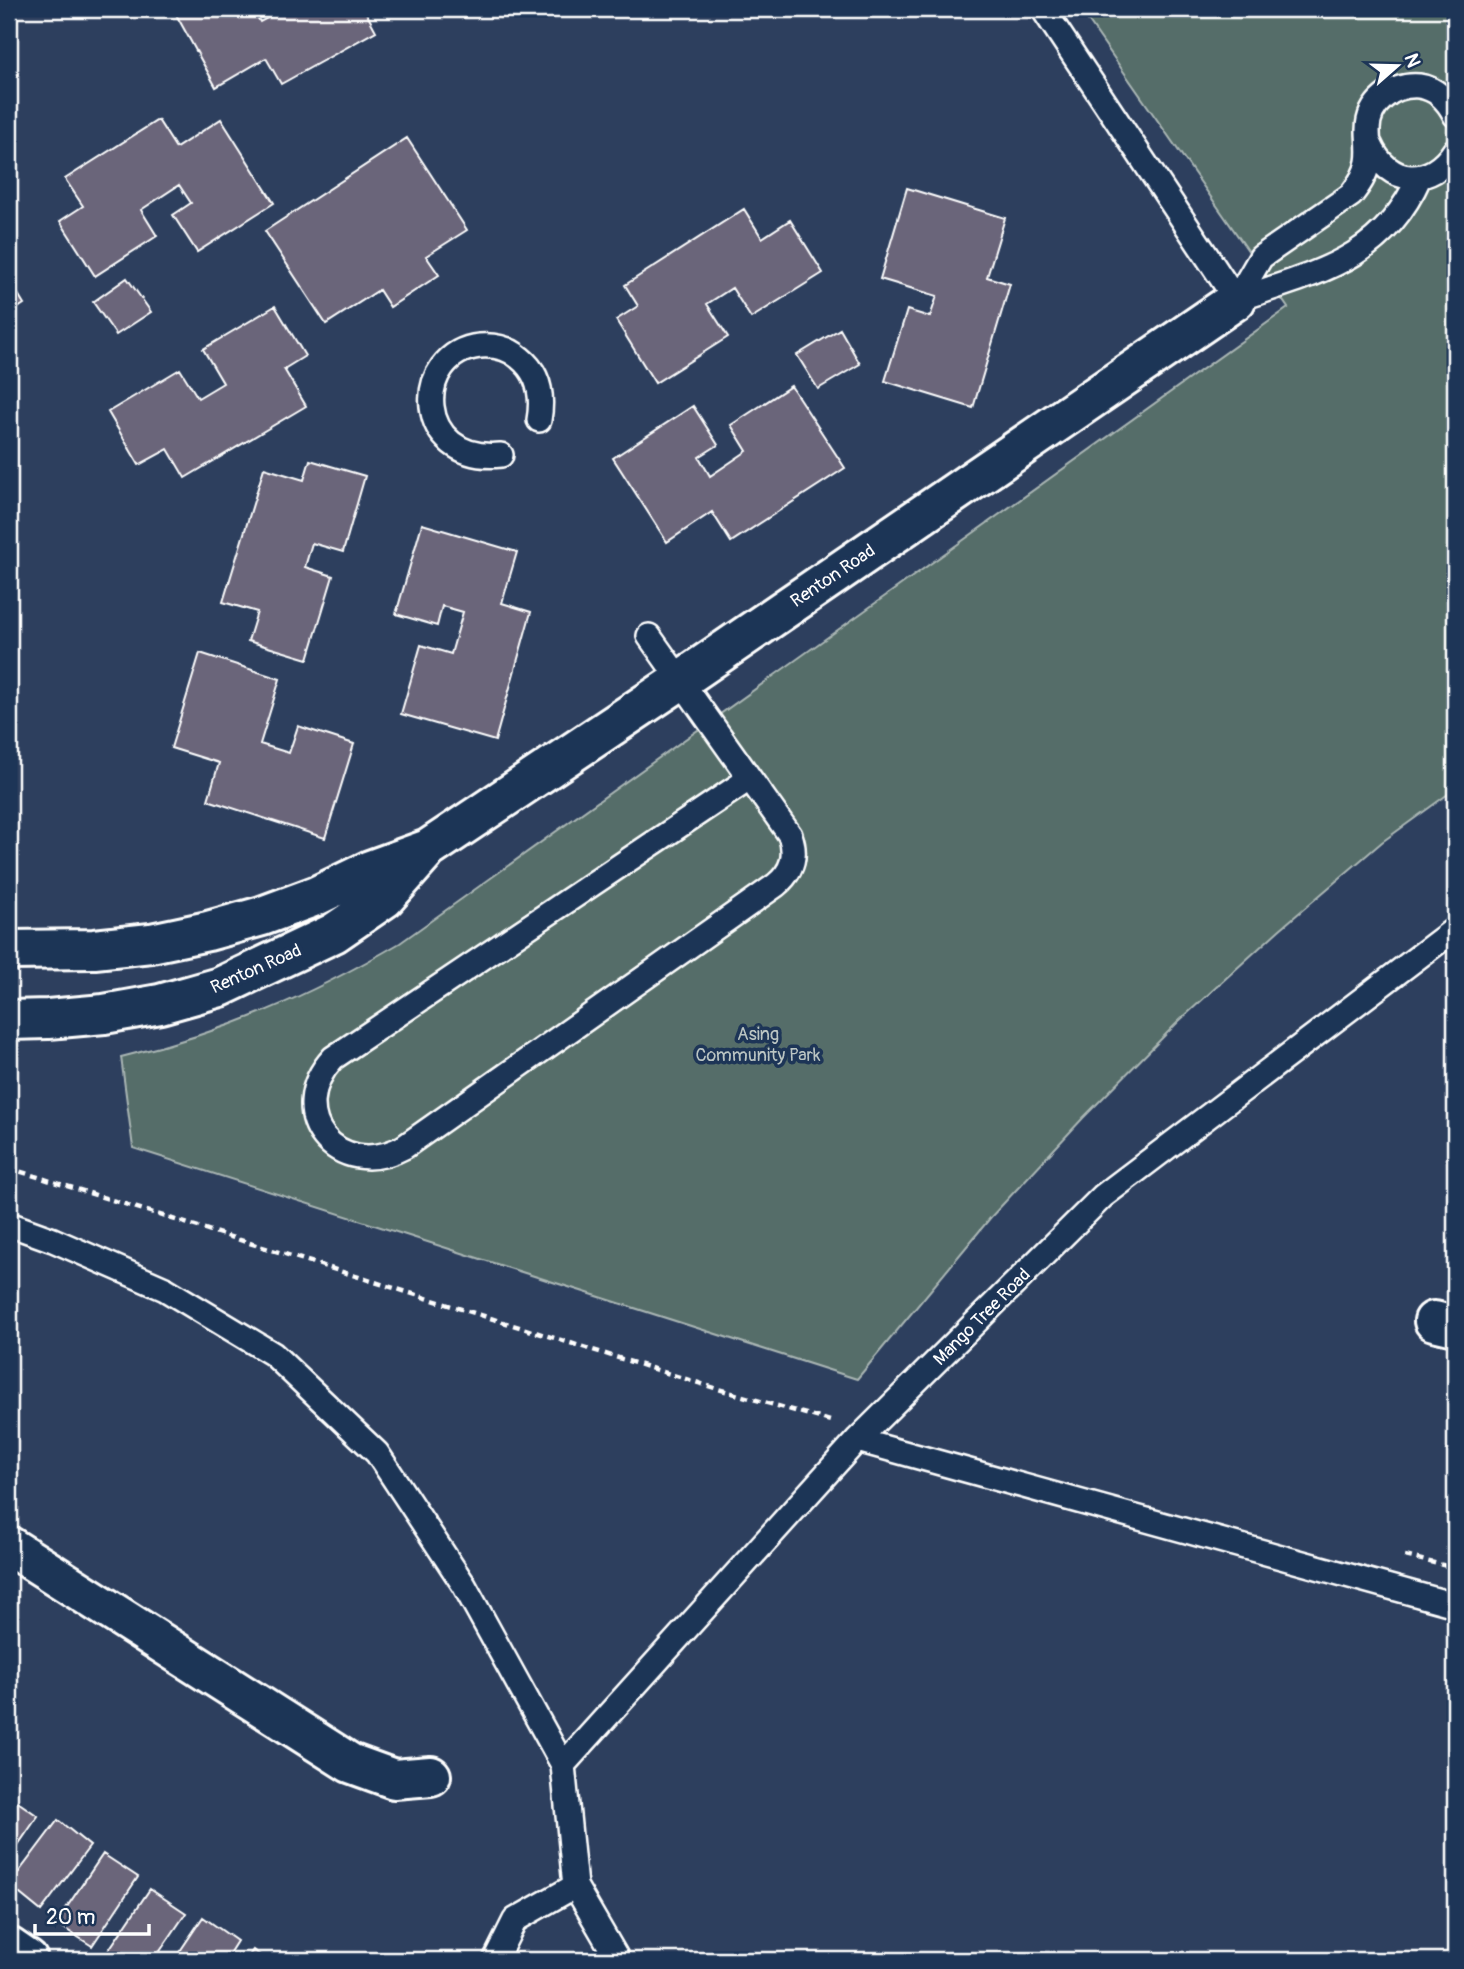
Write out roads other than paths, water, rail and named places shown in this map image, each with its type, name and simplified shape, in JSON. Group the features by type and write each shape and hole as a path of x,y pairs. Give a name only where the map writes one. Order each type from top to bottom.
{"street":[{"name":"Renton Road","path":"9,950 94,949 151,943 208,932 316,896 370,870 428,849 681,680 1236,300"},
{"name":"Renton Road","path":"9,1020 104,1014 160,1004 220,987 334,933 386,898 428,849"},
{"path":"9,1546 350,1763 394,1779 431,1776"},
{"path":"9,1947 28,1960"}],"lane":[{"path":"1042,9 1236,300"},
{"path":"1455,115 1450,104 1438,93 1424,87 1408,86 1393,90 1380,100 1372,113 1368,129 1376,159 1388,170 1403,176 1419,177 1434,173 1447,164 1455,150"},
{"path":"1236,300 1261,257 1350,195 1365,173 1370,144"},
{"path":"1236,300 1333,267 1377,239 1405,206 1419,177"},
{"path":"501,455 467,453 440,432 433,416 431,398 434,382 443,366 472,347 488,345 506,349 533,370 540,386 542,403 539,420"},
{"path":"649,635 790,835 794,846 791,868 785,878 404,1147 373,1159 341,1151 328,1141 314,1114 313,1098 316,1083 333,1058 749,779"},
{"name":"Mango Tree Road","path":"564,1765 862,1436 1103,1196 1455,929"},
{"path":"9,1224 53,1240 165,1289 273,1354 377,1453 464,1585 564,1765 575,1886 618,1960"},
{"path":"862,1436 1455,1605"},
{"path":"495,1960 515,1920 575,1886"}],"park label":[{"name":"Asing Community Park","path":"758,1044"}]}
